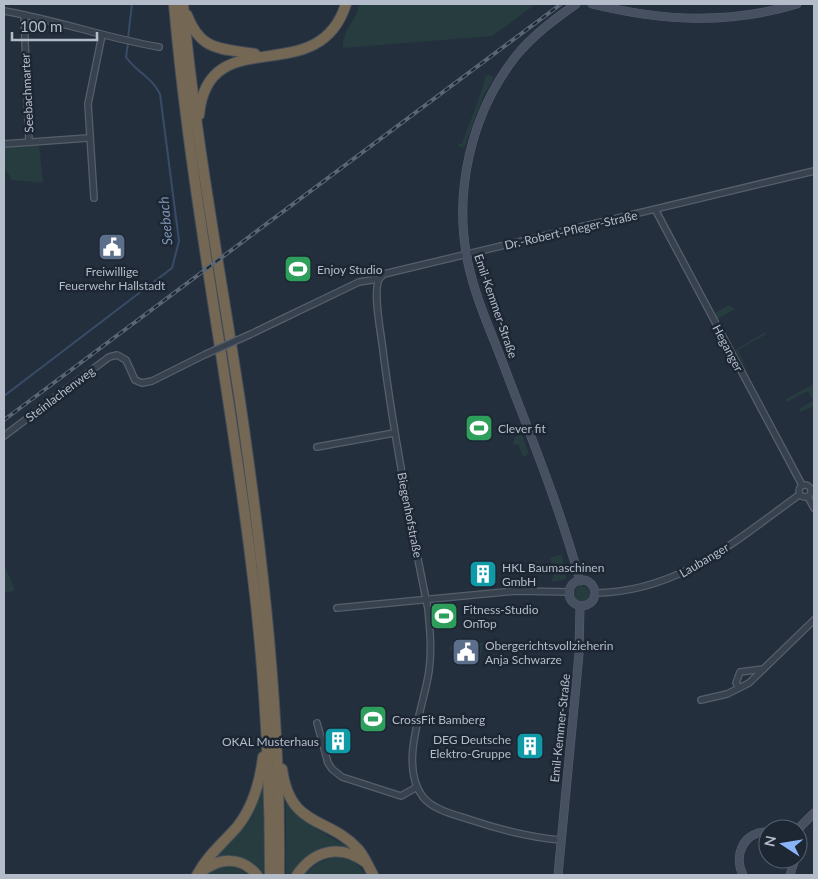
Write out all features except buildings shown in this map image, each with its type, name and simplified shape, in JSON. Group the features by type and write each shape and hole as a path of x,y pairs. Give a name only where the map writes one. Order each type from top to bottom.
{"highway":[{"path":"174,4 190,148 250,554 271,733 270,875"},
{"path":"183,4 198,126 260,550 279,875"},
{"path":"183,4 195,32 211,46 263,56"},
{"path":"198,126 204,92 218,72 236,61 293,53 318,42 334,27 346,4"},
{"path":"271,733 292,800 309,818 350,842 368,864 373,875"},
{"path":"198,875 204,861 237,826 251,803 271,733"},
{"path":"297,875 310,860 318,855 335,851 352,854 368,864"},
{"path":"198,875 210,865 224,860 243,863 258,875"}],"street":[{"name":"Emil-Kemmer-Straße","path":"576,4 544,29 517,55 497,83 474,138 466,174 464,224 466,254 481,302 551,492 580,581"},
{"path":"592,4 675,19 718,19 769,12 797,4"},
{"path":"4,11 64,23 127,42 159,47"},
{"name":"Seebachmarter","path":"24,15 29,142"},
{"path":"94,198 88,138 89,95 102,35"},
{"name":"Seebachmarter","path":"4,144 88,138"},
{"name":"Dr.-Robert-Pfleger-Straße","path":"117,355 126,360 135,380 142,383 152,381 359,282 379,279 384,274 656,211 814,171"},
{"name":"Heganger","path":"656,211 802,485"},
{"name":"Biegenhofstraße","path":"379,279 377,288 380,328 394,432 426,598 430,650 427,682 412,754 412,774 417,787"},
{"name":"Steinlachenweg","path":"4,436 104,360 117,355"},
{"path":"317,447 394,432"},
{"path":"808,497 812,486 802,485 798,490 799,495 808,497 814,508"},
{"name":"Laubanger","path":"595,593 646,588 687,572 799,495"},
{"path":"580,581 589,583 595,593 591,603 580,606 572,601 570,592 573,585 580,581"},
{"path":"337,608 426,598 531,590 570,592"},
{"name":"Emil-Kemmer-Straße","path":"558,875 579,654 580,606"},
{"path":"701,700 749,683 814,620"},
{"path":"739,688 736,683 740,672 763,669"},
{"path":"318,723 328,763 337,773 401,796 417,787 429,802 457,815 521,835 560,840"},
{"path":"742,875 738,859 743,843 758,833"}],"green space":[{"path":"359,4 536,4 492,36 343,48 345,35"},
{"path":"485,76 494,77 482,99 464,148 458,146 459,143 462,144"},
{"path":"39,144 43,183 12,180 4,167 4,148"},
{"path":"729,305 735,309 718,319 715,313"},
{"path":"765,332 766,334 738,350 750,376 735,350"},
{"path":"814,384 814,406 800,412 799,409 813,401 808,391 787,402 786,399"},
{"path":"522,434 529,454 523,457 518,444 514,445 513,442 516,436"},
{"path":"562,554 566,578 551,582 554,574 550,558"},
{"path":"4,564 15,590 6,593 4,590"},
{"path":"579,586 585,586 590,591 588,600 579,602 574,597 574,591"},
{"path":"455,641 453,654 479,658 481,646 476,644 476,642 483,643 480,660 453,656 452,650 449,649"},
{"path":"263,782 264,875 261,875 254,868 208,863"},
{"path":"286,799 307,822 324,834 352,849 333,847 317,851 303,860 292,875 286,875"},
{"path":"342,857 355,862 366,875 304,875 321,862"},
{"path":"226,865 235,866 248,875 205,875 207,872"}],"waterway":[{"name":"Seebach","path":"128,38 132,4"},
{"name":"Seebach","path":"4,396 172,268 179,241 160,94 153,83 134,67 126,57 128,43"}],"railway":[{"path":"4,420 561,4"}],"place":[{"name":"Freiwillige Feuerwehr Hallstadt","path":"112,247"},
{"name":"Enjoy Studio","path":"298,269"},
{"name":"Clever fit","path":"479,428"},
{"name":"HKL Baumaschinen GmbH","path":"483,574"},
{"name":"Fitness-Studio OnTop","path":"444,616"},
{"name":"Obergerichtsvollzieherin Anja Schwarze","path":"466,652"},
{"name":"CrossFit Bamberg","path":"373,719"},
{"name":"OKAL Musterhaus","path":"338,741"},
{"name":"DEG Deutsche Elektro-Gruppe","path":"530,746"}]}
